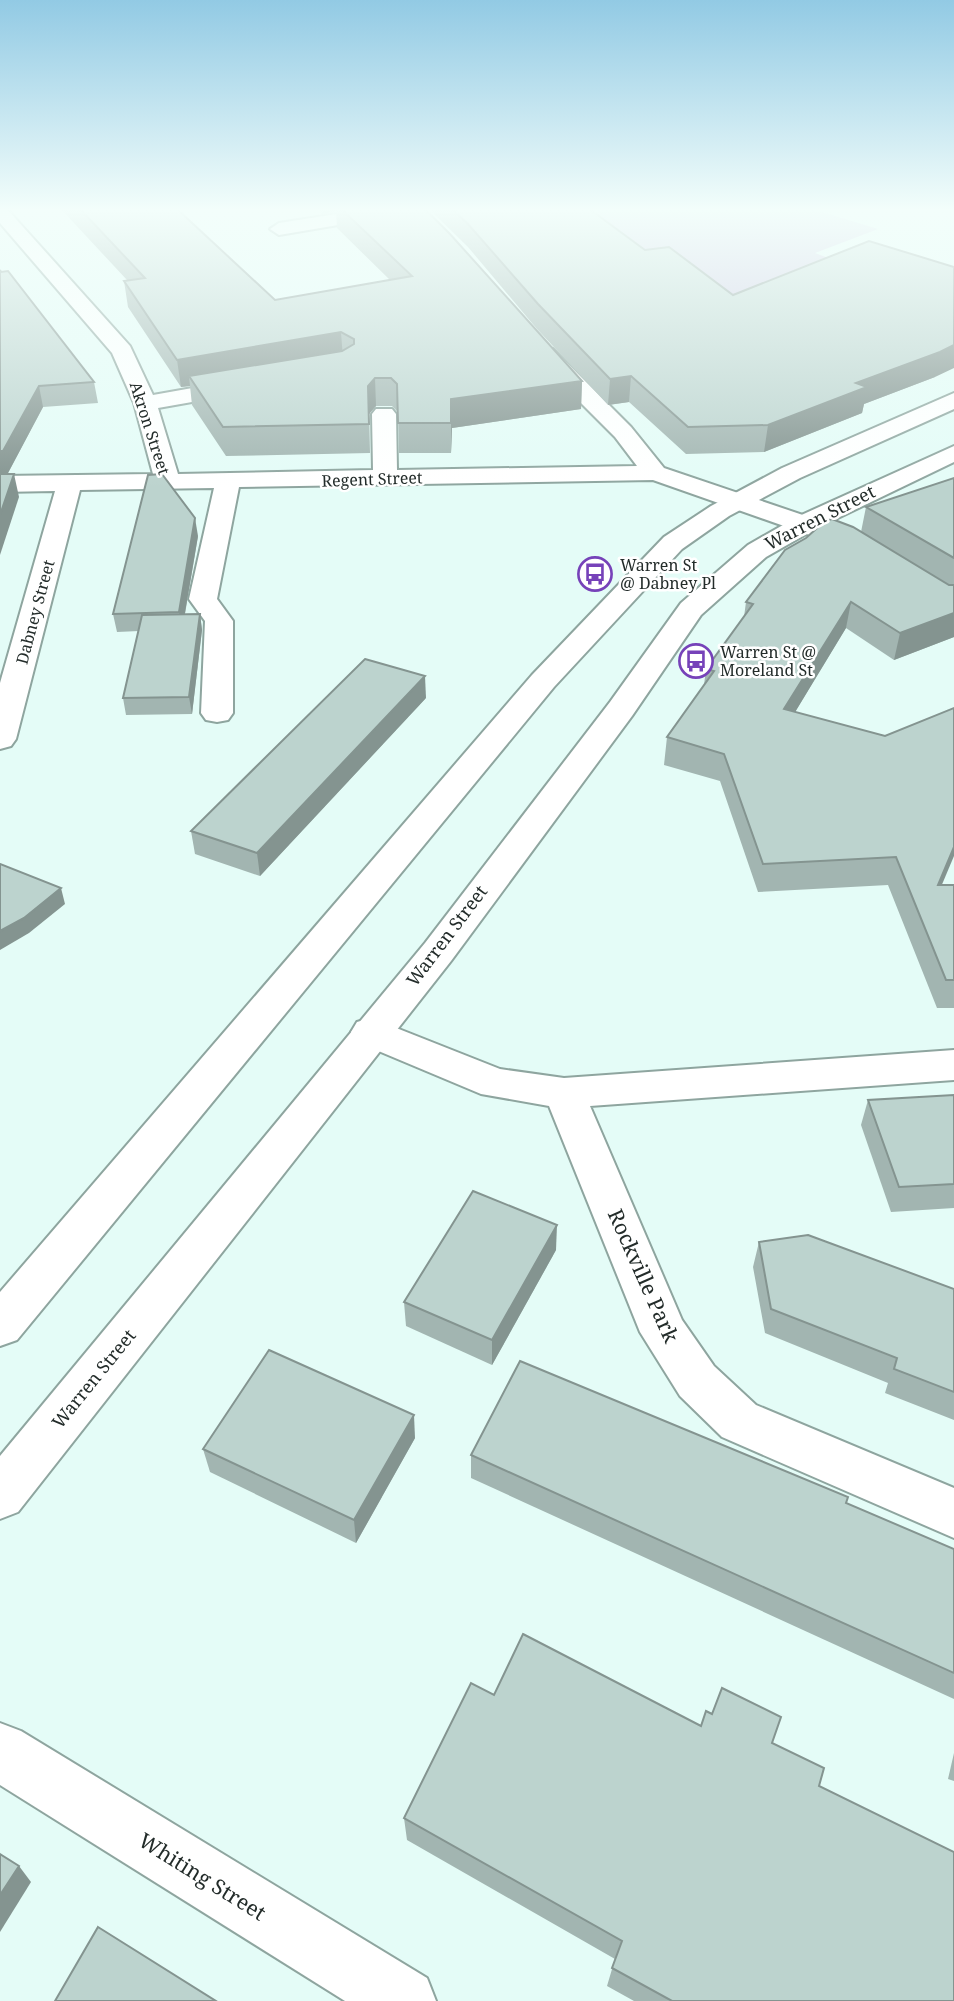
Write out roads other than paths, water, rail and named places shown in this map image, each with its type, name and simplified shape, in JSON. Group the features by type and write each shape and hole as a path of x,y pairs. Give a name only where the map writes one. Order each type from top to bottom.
{"street":[{"name":"Akron Street","path":"78,301 122,351 145,403 168,483"},
{"path":"528,335 623,432 655,473"},
{"path":"145,403 264,383"},
{"path":"0,1326 543,681 673,543 739,501 791,473 954,400"},
{"path":"384,414 385,478"},
{"name":"Warren Street","path":"0,1495 438,952 621,709 691,609 757,551 806,523 954,453"},
{"name":"Regent Street","path":"0,484 655,473 806,523 869,550"},
{"path":"217,713 219,621 203,599 228,482"},
{"name":"Dabney Street","path":"0,740 69,484"},
{"path":"372,1032 495,1083 564,1093 954,1065"},
{"name":"Rockville Park","path":"564,1093 664,1332 697,1381 739,1421 954,1513"},
{"name":"Whiting Street","path":"0,1752 404,2001"}],"place":[{"name":"Warren St @ Dabney Pl","path":"595,574"},
{"name":"Warren St @ Moreland St","path":"696,661"}]}
